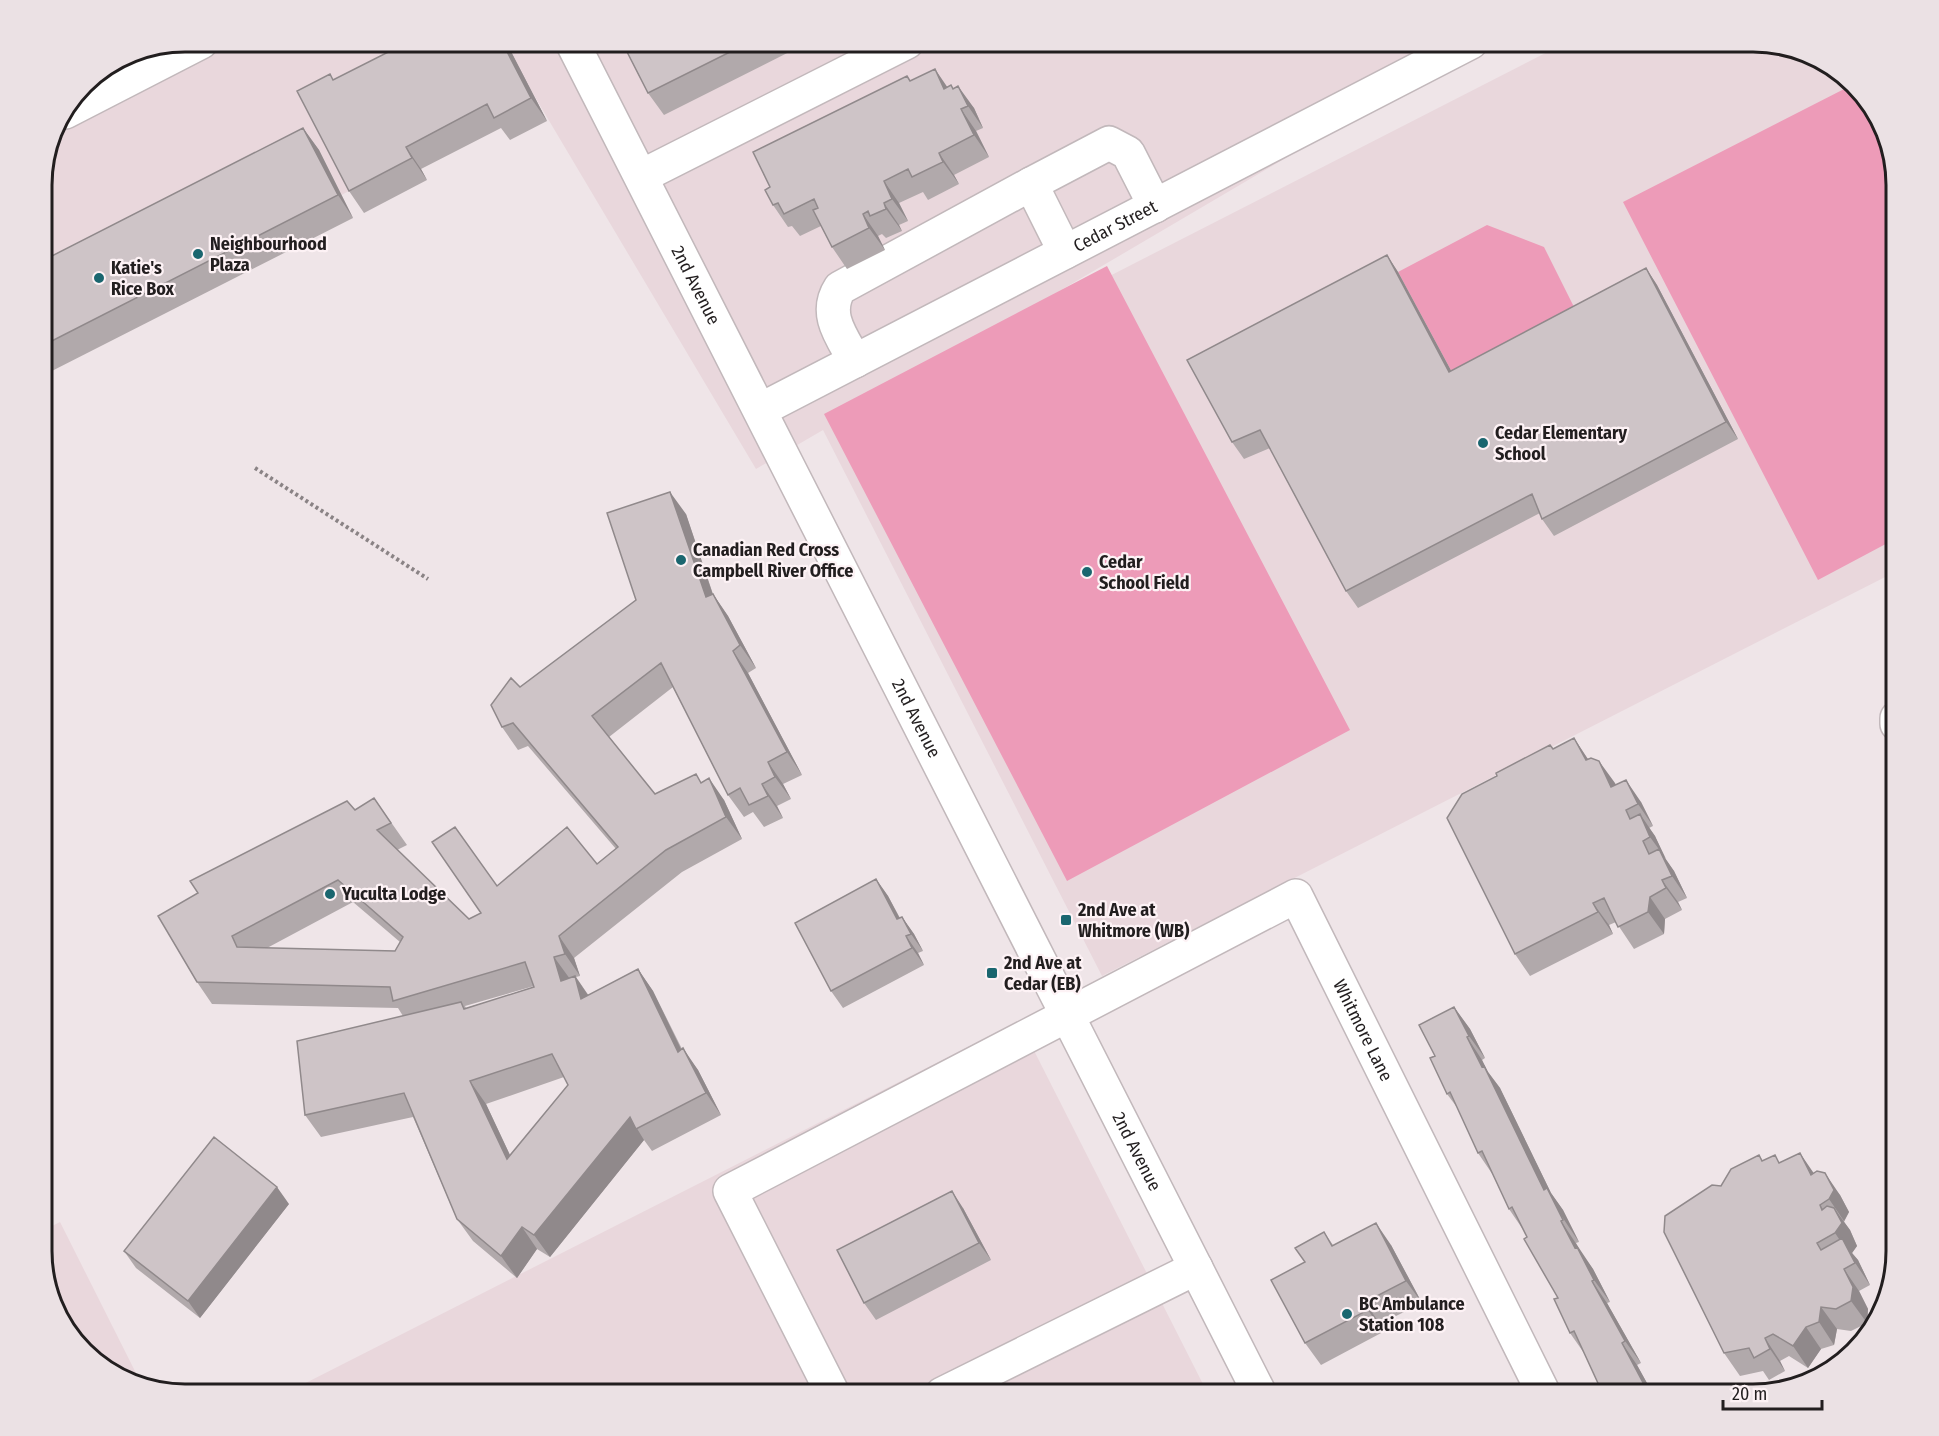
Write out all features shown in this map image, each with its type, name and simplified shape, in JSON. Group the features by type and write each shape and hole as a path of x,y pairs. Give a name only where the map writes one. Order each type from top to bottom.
{"street":[{"name":"Cedar Street","path":"760,410 1451,52"},
{"path":"81,104 180,53"},
{"name":"2nd Avenue","path":"578,53 1255,1384"},
{"path":"642,176 886,53"},
{"path":"855,361 833,319 833,300 840,288 1109,143 1128,153 1155,206"},
{"path":"1031,184 1065,252"},
{"name":"Whitmore Lane","path":"1067,1015 1296,896 1539,1384"},
{"path":"828,1384 730,1191 1067,1015"},
{"path":"962,1384 1196,1268"}],"path":[{"path":"255,468 428,579"}],"shaded area":[{"path":"1466,52 920,373 1547,52 1753,52 1779,55 1820,70 1853,98 1873,127 1884,160 1886,186 1886,577 1102,976 823,430 756,469 532,92 53,351 53,177 57,151 66,127 75,112 98,86 119,70 160,55 177,53"},
{"path":"1844,89 1864,112 1879,143 1884,160 1886,186 1886,544 1818,580 1623,202"},
{"path":"1487,225 1544,247 1583,325 1461,389 1398,272"},
{"name":"Cedar School Field","path":"1107,266 1350,730 1067,881 824,414"},
{"path":"1019,1021 1203,1384 304,1384"},
{"path":"60,1222 136,1373 112,1361 91,1345 70,1317 55,1276 53,1226"}],"building":[{"path":"387,53 508,53 531,98 494,118 487,104 406,147 412,158 349,191 297,91 330,74 333,80"},
{"path":"627,53 729,53 648,93"},
{"path":"935,69 944,89 951,85 953,89 958,86 968,106 961,109 974,135 939,153 943,162 912,177 908,169 884,181 892,199 884,203 886,209 870,216 868,211 863,214 869,228 832,247 813,210 818,208 814,199 784,214 778,203 773,205 765,190 770,187 753,152 907,76 910,81"},
{"path":"303,128 338,195 53,340 53,255"},
{"name":"Cedar Elementary School","path":"1387,255 1449,372 1646,268 1726,422 1542,519 1532,494 1346,591 1260,430 1232,442 1187,360"},
{"name":"Yuculta Lodge","path":"670,492 706,597 713,594 740,645 733,651 787,752 768,762 775,777 762,784 768,796 749,805 740,788 728,795 661,663 592,716 655,794 696,774 701,783 709,778 726,817 666,850 559,936 565,954 554,957 561,981 575,976 581,999 638,969 678,1052 683,1048 706,1093 636,1129 630,1117 534,1235 522,1227 501,1256 457,1219 404,1093 305,1115 297,1041 461,1002 464,1009 534,987 525,962 393,1001 390,987 197,982 158,916 198,893 190,881 347,801 355,810 374,798 391,823 377,830 469,919 481,913 432,842 455,827 497,886 567,827 597,864 618,847 513,723 502,727 491,705 511,678 520,687 636,600 607,513","holes":["338,880 403,937 395,951 237,947 232,936","552,1054 568,1085 507,1159 470,1081"]},
{"path":"1574,738 1586,760 1591,758 1599,761 1611,787 1626,780 1638,804 1626,810 1630,819 1640,814 1650,837 1643,841 1649,854 1659,849 1672,876 1662,880 1666,888 1650,897 1648,912 1618,927 1604,898 1593,903 1598,912 1515,954 1447,818 1462,794 1497,776 1496,773 1550,745 1553,749"},
{"path":"876,879 897,919 902,917 911,934 906,936 912,948 831,991 795,923"},
{"path":"1454,1007 1544,1190 1547,1188 1563,1220 1561,1221 1575,1248 1577,1247 1594,1280 1592,1281 1625,1341 1622,1343 1644,1384 1598,1384 1574,1331 1570,1333 1554,1299 1558,1298 1524,1239 1527,1237 1512,1207 1509,1209 1482,1151 1478,1153 1450,1092 1447,1094 1430,1058 1435,1056 1419,1025"},
{"path":"214,1137 277,1187 188,1301 124,1251"},
{"path":"1800,1153 1811,1175 1817,1171 1825,1173 1834,1190 1829,1199 1820,1205 1822,1210 1827,1206 1834,1208 1842,1223 1835,1233 1817,1243 1821,1250 1842,1238 1855,1263 1844,1269 1853,1287 1851,1301 1836,1309 1821,1307 1819,1322 1806,1327 1793,1346 1773,1334 1765,1338 1770,1349 1754,1358 1749,1348 1724,1353 1664,1232 1665,1216 1712,1185 1721,1186 1731,1169 1759,1155 1762,1161 1775,1155 1779,1163"},
{"path":"952,1191 979,1243 864,1303 837,1250"},
{"name":"BC Ambulance Station 108","path":"1376,1223 1406,1281 1365,1302 1368,1310 1305,1343 1271,1280 1305,1262 1295,1248 1324,1232 1332,1246"}],"place":[{"name":"Neighbourhood Plaza","path":"198,254"},
{"name":"Katie's Rice Box","path":"99,278"},
{"name":"Cedar Elementary School","path":"1483,443"},
{"name":"Canadian Red Cross Campbell River Office","path":"681,560"},
{"name":"Cedar School Field","path":"1087,572"},
{"name":"Yuculta Lodge","path":"330,894"},
{"name":"2nd Ave at Whitmore (WB)","path":"1066,920"},
{"name":"2nd Ave at Cedar (EB)","path":"992,973"},
{"name":"BC Ambulance Station 108","path":"1347,1314"}]}
